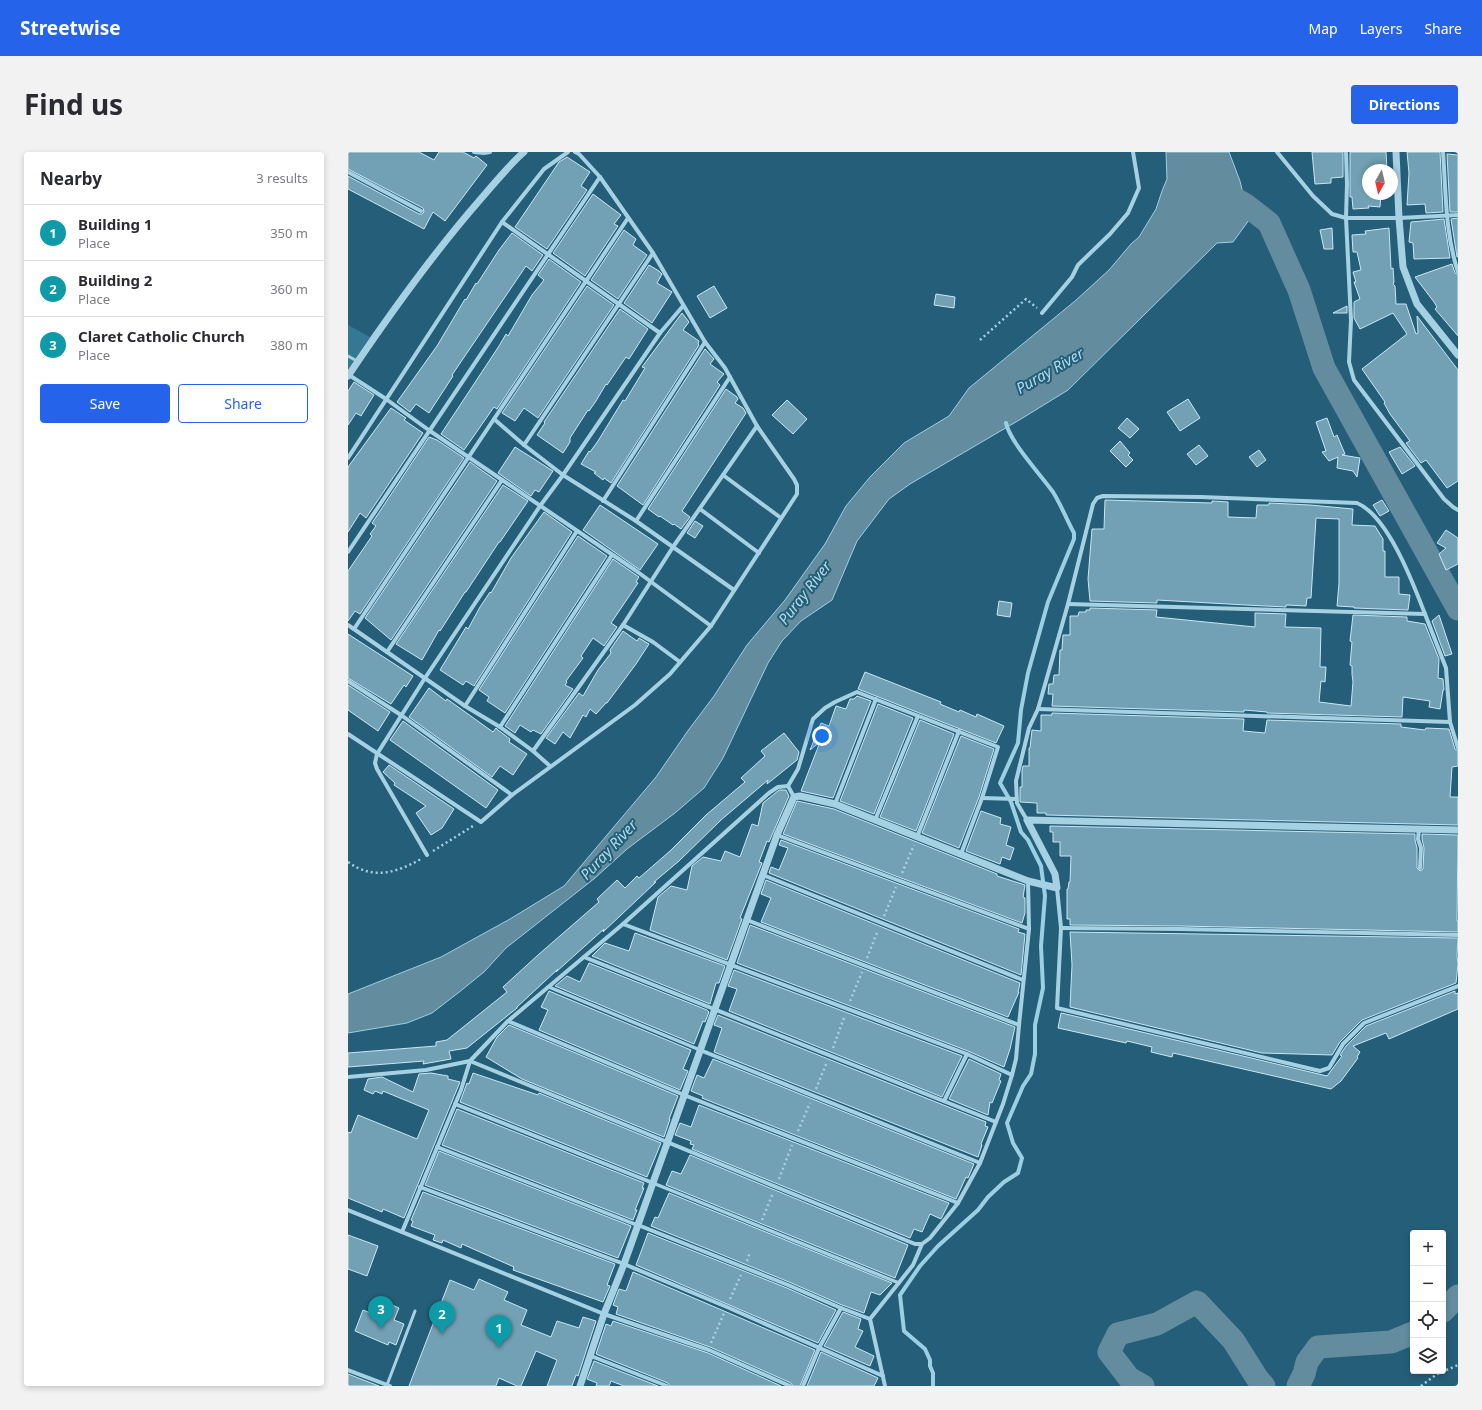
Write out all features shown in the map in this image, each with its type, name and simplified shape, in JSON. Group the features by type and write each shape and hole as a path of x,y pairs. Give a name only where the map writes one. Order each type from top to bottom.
{"street":[{"path":"474,152 490,152"},
{"path":"524,152 508,167 455,228 394,307 348,375 469,456 711,626"},
{"path":"348,458 502,222 544,169 568,152"},
{"path":"348,734 481,822 512,795 550,766 635,705 670,674 711,626 797,494 798,485 757,426 725,368 705,342 653,253 600,177 579,154 574,152"},
{"path":"1042,313 1072,277 1078,265 1110,234 1128,213 1139,188 1133,152"},
{"path":"1277,152 1313,196 1332,214 1346,218 1399,218 1458,215"},
{"path":"1346,152 1346,218 1351,320 1349,362 1354,380 1444,499 1458,510"},
{"path":"1396,152 1403,267 1417,304 1458,355"},
{"path":"1443,152 1447,216 1453,257 1458,272"},
{"path":"348,172 421,211"},
{"path":"348,552 600,177"},
{"path":"354,629 628,218"},
{"path":"502,222 660,333"},
{"path":"524,445 653,253"},
{"path":"427,855 377,769 375,763 377,754 424,678 540,506 564,475 660,333 683,306"},
{"path":"603,502 705,342"},
{"path":"636,521 730,377"},
{"path":"494,419 524,445 564,475 603,502 636,521 734,590"},
{"path":"533,751 623,625 673,547 757,426"},
{"path":"723,475 781,518"},
{"path":"387,652 502,480"},
{"path":"1458,748 1450,722 1446,668 1404,563 1381,524 1365,507 1357,503 1201,496 1103,496 1097,498 1093,504 1068,604 1038,709 1029,728 1016,781 1016,799 1018,804 1055,874 1061,928 1057,1008 1320,1071 1329,1068 1343,1044 1364,1023 1458,986"},
{"path":"700,509 759,553"},
{"path":"465,706 577,531"},
{"path":"500,727 612,555"},
{"path":"1068,604 1425,614"},
{"path":"348,625 465,706 500,727 533,751 550,766"},
{"path":"623,625 653,642 680,662"},
{"path":"348,681 401,715 512,795"},
{"path":"788,786 798,770 811,724 815,717 824,708 857,692 998,747 982,798 960,854"},
{"path":"835,804 876,699"},
{"path":"1038,709 1450,722"},
{"path":"875,820 918,716"},
{"path":"917,837 938,781 959,732"},
{"path":"788,786 794,797"},
{"path":"402,1232 455,1104 470,1061 508,1021 623,924 769,793 778,787 788,786"},
{"path":"794,797 800,796 835,804 1028,881 1057,888"},
{"path":"580,1386 604,1314 638,1226 777,835 794,797"},
{"path":"982,798 1016,799"},
{"path":"1027,820 1458,830"},
{"path":"1419,829 1418,840 1421,848 1420,868"},
{"path":"777,835 1029,929"},
{"path":"763,875 1023,980"},
{"path":"870,1319 913,1265 922,1244 930,1238 958,1203 980,1162 996,1122 1016,1059 1029,929 1028,881"},
{"path":"747,920 1019,1025"},
{"path":"623,924 967,1054 1012,1075"},
{"path":"1061,928 1180,929 1458,936"},
{"path":"584,957 996,1122"},
{"path":"549,987 700,1050 980,1162"},
{"path":"508,1021 684,1095 958,1203"},
{"path":"944,1101 967,1054"},
{"path":"348,1077 426,1070 470,1061 915,1244 922,1244"},
{"path":"455,1104 899,1283"},
{"path":"437,1147 788,1285 870,1319"},
{"path":"420,1187 624,1264 883,1376"},
{"path":"348,1210 604,1314 709,1350 790,1386"},
{"path":"802,1386 819,1348 841,1308"},
{"path":"870,1319 884,1386"},
{"path":"591,1356 667,1386"},
{"path":"348,1370 388,1386"}],"lane":[{"path":"348,356 357,361"},
{"path":"388,1386 415,1311"}],"path":[{"path":"980,340 1026,299 1042,313"},
{"path":"348,862 368,871 382,873 395,872 407,867 481,822"},
{"path":"759,1227 776,1186"},
{"path":"1421,1386 1437,1374 1458,1365"}],"shaded area":[{"path":"348,325 370,337 348,369"}],"water":[{"name":"Puray River","path":"1166,152 1229,152 1240,181 1249,220 1233,242 1217,243 1068,390 910,484 889,499 857,541 832,600 801,621 782,641 768,663 723,758 704,788 675,813 627,849 595,878 506,948 484,972 432,1013 407,1023 348,1033 348,994 441,957 510,919 564,886 656,777 714,696 747,645 785,600 825,544 846,506 870,477 904,443 949,416 969,388 1075,301 1109,270 1131,244 1139,237 1156,209 1167,179"}],"building":[{"path":"348,152 419,152 434,160 439,152 463,152 474,158 476,156 487,165 445,221 433,212 424,229 348,189 348,176 419,214 424,212 423,208 348,169"},
{"path":"1312,152 1343,152 1343,177 1331,178 1331,183 1315,184"},
{"path":"1350,152 1386,152 1387,164 1362,164 1362,200 1381,200 1380,207 1368,206 1369,208 1353,209 1352,197 1350,197"},
{"path":"1407,152 1440,152 1443,212 1426,213 1425,204 1407,205 1409,173"},
{"path":"1447,154 1458,155 1458,212 1450,212"},
{"path":"567,157 590,172 581,186 587,190 547,249 515,227 559,162"},
{"path":"593,194 621,215 614,224 618,226 585,276 553,253"},
{"path":"1458,218 1458,257 1457,257 1451,219"},
{"path":"1444,219 1450,258 1414,259 1413,243 1409,242 1411,222"},
{"path":"1332,228 1333,249 1324,249 1320,230"},
{"path":"1389,228 1391,269 1393,268 1393,284 1395,286 1396,304 1406,304 1416,334 1418,333 1417,316 1458,370 1458,481 1447,488 1426,460 1421,463 1406,443 1410,441 1390,414 1384,403 1385,402 1362,369 1407,334 1393,313 1360,329 1354,318 1354,302 1360,299 1354,282 1356,282 1353,272 1361,270 1357,252 1353,252 1352,235 1366,234 1365,231"},
{"path":"624,230 636,239 633,245 647,255 618,299 591,280"},
{"path":"512,233 543,255 532,271 526,266 452,375 453,376 429,413 416,404 410,412 397,402 437,346 465,299 466,300 476,283 477,284"},
{"path":"549,259 581,282 497,409 494,407 464,450 441,434 506,334 508,336 532,295 544,280 538,275"},
{"path":"1452,264 1455,273 1458,275 1458,336 1435,309 1437,307 1434,302 1415,277"},
{"path":"649,265 662,274 657,283 672,292 652,323 624,303"},
{"path":"587,286 614,305 538,418 524,408 515,421 502,413"},
{"path":"714,286 727,308 710,318 697,296"},
{"path":"936,294 955,297 954,308 934,305"},
{"path":"1347,306 1347,313 1333,313"},
{"path":"620,309 648,329 629,359 626,357 607,385 606,384 589,411 588,410 570,438 570,442 563,453 537,435 545,423 544,422"},
{"path":"682,313 689,322 683,330 699,341 699,345 611,483 604,478 603,480 594,473 596,472 581,464 589,451 590,452 598,441 623,400 625,401 645,368 642,367"},
{"path":"705,349 714,359 710,364 724,374 717,382 720,385 643,505 617,486"},
{"path":"354,382 374,395 361,416 356,413 348,425 348,391"},
{"path":"726,389 737,397 738,399 735,403 743,408 746,413 682,511 690,517 681,529 648,509"},
{"path":"1188,399 1200,418 1180,431 1167,412"},
{"path":"787,400 807,419 793,434 772,415"},
{"path":"391,408 406,418 404,420 423,433 366,518 360,513 348,532 348,467"},
{"path":"1127,418 1139,429 1130,438 1118,428"},
{"path":"1327,418 1334,437 1337,435 1345,454 1342,455 1360,458 1357,477 1353,471 1337,468 1338,457 1329,461 1322,452 1326,451 1316,422"},
{"path":"429,437 437,440 464,458 360,614 355,611 348,621 348,571 372,536 370,534 376,526 372,523"},
{"path":"1120,441 1130,453 1128,455 1133,460 1126,467 1110,451"},
{"path":"1199,445 1208,456 1196,465 1187,454"},
{"path":"515,447 553,471 539,492 535,490 531,496 498,473"},
{"path":"1400,447 1415,466 1402,474 1389,452"},
{"path":"1259,450 1266,460 1257,467 1249,457"},
{"path":"470,462 497,481 391,640 365,618"},
{"path":"503,485 528,501 440,631 439,630 422,660 396,644"},
{"path":"1105,500 1212,503 1212,501 1228,502 1228,517 1256,518 1257,505 1269,505 1269,503 1353,509 1352,525 1375,526 1383,539 1383,551 1385,551 1385,577 1399,577 1399,594 1410,595 1408,610 1337,606 1339,583 1339,519 1316,518 1311,598 1307,598 1306,606 1286,605 1286,607 1157,600 1157,603 1090,601 1088,579 1092,529 1104,529"},
{"path":"1382,500 1389,511 1380,516 1373,505"},
{"path":"600,505 658,544 640,570 583,530"},
{"path":"544,512 572,532 474,686 466,681 463,685 440,670 466,627 468,629 480,607 490,592 491,593 511,558"},
{"path":"695,521 703,526 695,538 687,533"},
{"path":"1446,530 1458,538 1458,564 1446,570 1439,554 1446,548 1437,543"},
{"path":"578,536 607,556 505,713 487,701 489,697 479,690"},
{"path":"613,559 639,577 636,582 638,583 611,623 617,627 604,646 593,638 581,656 583,658 566,681 567,682 565,685 573,689 541,734 533,730 531,732 520,725 515,733 505,726"},
{"path":"999,601 1012,603 1010,617 997,615"},
{"path":"1090,608 1157,610 1156,617 1255,627 1255,613 1286,614 1285,627 1321,628 1320,667 1326,667 1325,682 1321,681 1319,702 1351,706 1353,682 1352,666 1350,665 1352,642 1350,641 1353,615 1407,617 1407,621 1425,624 1439,659 1438,678 1443,679 1444,690 1440,709 1429,707 1430,701 1403,697 1402,717 1267,713 1244,710 1244,712 1052,706 1053,694 1048,694 1049,684 1053,684 1054,675 1059,675 1060,650 1062,650 1063,635 1070,635 1070,616 1078,616 1079,612 1086,612 1086,610 1090,610"},
{"path":"1439,615 1452,654 1445,656 1432,621"},
{"path":"623,631 637,641 639,638 649,644 607,703 596,714 590,709 586,717 583,715 570,738 563,732 555,744 546,738 579,693 583,696 598,670 611,653 610,650"},
{"path":"348,634 413,676 406,687 404,685 391,704 348,678"},
{"path":"865,672 941,702 940,704 959,712 960,710 976,717 977,714 1004,726 996,743 858,689"},
{"path":"348,685 390,712 378,731 348,710"},
{"path":"429,688 493,732 496,728 510,739 509,742 527,754 513,775 500,766 492,777 409,717"},
{"path":"857,696 871,701 833,798 801,791 820,742 810,750 821,723 829,726 836,706 846,709 850,699 854,699"},
{"path":"878,704 913,718 874,814 840,801"},
{"path":"1052,713 1244,719 1243,731 1265,733 1267,720 1401,724 1401,727 1425,730 1426,728 1449,729 1455,749 1458,751 1458,766 1452,767 1450,797 1458,797 1458,825 1046,815 1046,813 1037,813 1037,803 1020,802 1022,770 1023,766 1029,766 1029,748 1032,730 1041,731 1041,715 1052,715"},
{"path":"920,720 954,734 916,831 880,817"},
{"path":"403,721 498,790 486,808 390,740"},
{"path":"784,733 799,752 797,760 767,784 768,780 721,820 603,932 604,929 556,972 558,969 517,1008 467,1048 449,1051 451,1059 423,1064 424,1061 348,1067 348,1053 436,1046 436,1042 447,1040 507,992 503,987 599,902 597,899 617,880 625,888 637,876 639,878 670,851 706,815 745,782 741,778 765,756 761,751"},
{"path":"961,736 994,749 979,797 959,848 922,833"},
{"path":"389,765 454,809 442,828 431,835 416,813 426,806 394,785 395,783 383,772"},
{"path":"779,790 786,790 789,796 769,842 767,841 759,862 762,863 740,918 742,919 727,960 650,930 658,897 671,886 687,890 692,866 703,857 721,861 725,851 740,857 752,824 758,826 763,803"},
{"path":"797,801 834,809 997,874 997,876 1025,885 1023,897 1025,898 1025,913 1022,923 783,834"},
{"path":"981,811 1001,818 1000,824 1011,827 1006,845 1014,848 1010,860 1002,857 1000,864 966,851"},
{"path":"1050,826 1415,834 1417,868 1420,871 1423,869 1424,848 1422,834 1458,835 1458,932 1070,925 1070,919 1067,919 1067,889 1070,882 1071,856 1060,856 1060,842 1053,842 1053,832 1050,832"},
{"path":"781,840 1019,929 1018,932 1025,934 1021,975 769,873 771,867 779,870 788,848 779,845"},
{"path":"766,880 1020,983 1019,992 1008,1017 761,922 771,898 761,894"},
{"path":"750,925 1015,1027 1004,1067 968,1051 737,963"},
{"path":"1070,932 1458,938 1456,983 1362,1020 1340,1042 1332,1055 1262,1053 1070,1007 1072,965"},
{"path":"635,933 725,966 719,983 716,983 710,1004 592,956 605,943 629,951"},
{"path":"589,963 707,1010 709,1012 705,1022 703,1021 694,1044 555,986 567,976 580,982"},
{"path":"734,970 962,1056 942,1097 729,1011 737,989 728,986"},
{"path":"549,991 691,1050 683,1069 688,1071 680,1090 539,1030 548,1010 541,1007"},
{"path":"1455,991 1455,994 1458,993 1458,1009 1389,1039 1386,1033 1353,1046 1360,1052 1357,1057 1358,1058 1341,1081 1331,1089 1173,1053 1172,1057 1151,1052 1152,1047 1127,1041 1126,1043 1058,1028 1061,1013 1327,1076 1342,1056 1340,1055 1346,1046 1366,1026"},
{"path":"718,1015 986,1122 985,1126 988,1127 981,1144 978,1157 714,1052 722,1028 714,1025"},
{"path":"509,1025 678,1096 664,1137 522,1079 486,1057 497,1037"},
{"path":"713,1059 974,1164 968,1178 966,1177 956,1199 702,1098 703,1096 691,1091 697,1075 704,1078"},
{"path":"969,1059 1001,1074 999,1080 1001,1081 992,1103 990,1102 988,1115 949,1099"},
{"path":"431,1073 448,1076 448,1079 460,1082 404,1218 383,1209 382,1212 348,1198 348,1132 351,1133 358,1115 417,1139 429,1110 383,1091 382,1094 375,1091 373,1094 364,1090 368,1079 382,1077 413,1092 419,1074"},
{"path":"473,1073 538,1095 539,1093 661,1143 647,1177 460,1102 467,1083 469,1084"},
{"path":"699,1105 949,1203 941,1219 930,1214 922,1232 914,1229 910,1238 692,1149 694,1145 690,1144 691,1141 675,1135 680,1123 691,1127"},
{"path":"457,1109 644,1183 642,1188 644,1188 635,1210 637,1210 633,1220 442,1145"},
{"path":"439,1151 631,1226 618,1258 425,1185"},
{"path":"690,1155 908,1245 895,1278 666,1185 672,1171 681,1174"},
{"path":"423,1192 615,1264 607,1285 610,1286 603,1302 513,1270 514,1267 462,1244 461,1248 443,1240 442,1243 433,1240 435,1235 411,1226 413,1221 411,1220"},
{"path":"669,1193 892,1283 880,1295 871,1292 864,1313 842,1305 651,1226 655,1217 658,1218"},
{"path":"648,1233 787,1288 836,1310 818,1343 636,1265"},
{"path":"348,1235 378,1246 367,1276 348,1269"},
{"path":"633,1272 815,1350 800,1386 793,1386 791,1383 710,1347 616,1314 618,1307 613,1305 619,1289 626,1291"},
{"path":"479,1279 508,1292 504,1300 527,1310 521,1325 551,1337 557,1321 579,1328 583,1317 596,1321 578,1376 576,1375 572,1386 547,1386 557,1360 536,1351 521,1386 517,1386 499,1378 496,1386 409,1386 450,1280 474,1290"},
{"path":"383,1301 399,1308 394,1320 404,1324 396,1345 389,1342 388,1345 355,1331 363,1310 373,1314 373,1312 378,1314"},
{"path":"843,1312 861,1319 858,1329 863,1331 855,1347 874,1356 870,1366 824,1346"},
{"path":"613,1321 708,1353 781,1386 670,1386 668,1383 596,1354 606,1324 611,1326"},
{"path":"821,1352 878,1378 874,1386 807,1386"},
{"path":"594,1361 658,1386 624,1386 611,1381 609,1386 596,1386 597,1383 587,1379"},
{"path":"348,1374 379,1386 348,1386"}],"waterway":[{"path":"1225,193 1246,205 1269,223 1299,290 1324,368 1458,609"},
{"path":"933,1386 933,1373 930,1366 930,1360 925,1349 904,1331 900,1295 920,1266 938,1246 978,1210 988,1197 1004,1182 1018,1173 1022,1158 1013,1143 1007,1123 1023,1086 1031,1074 1035,1054 1035,1025 1043,988 1041,946 1045,896 1041,866 1028,840 1021,832 1011,802 1000,783 1018,743 1021,710 1028,673 1048,602 1074,539 1074,533 1053,492 1019,449 1006,423"},
{"path":"1446,1308 1458,1296"},
{"path":"1143,1386 1129,1378 1109,1352 1118,1334 1157,1324 1197,1302 1233,1340 1257,1378 1264,1386"},
{"path":"1298,1386 1304,1374 1307,1362 1318,1347 1391,1342 1410,1334"}],"place":[{"name":"Claret Catholic Church","path":"381,1329"},
{"name":"Building 2","path":"442,1334"},
{"name":"Building 1","path":"499,1348"}]}
